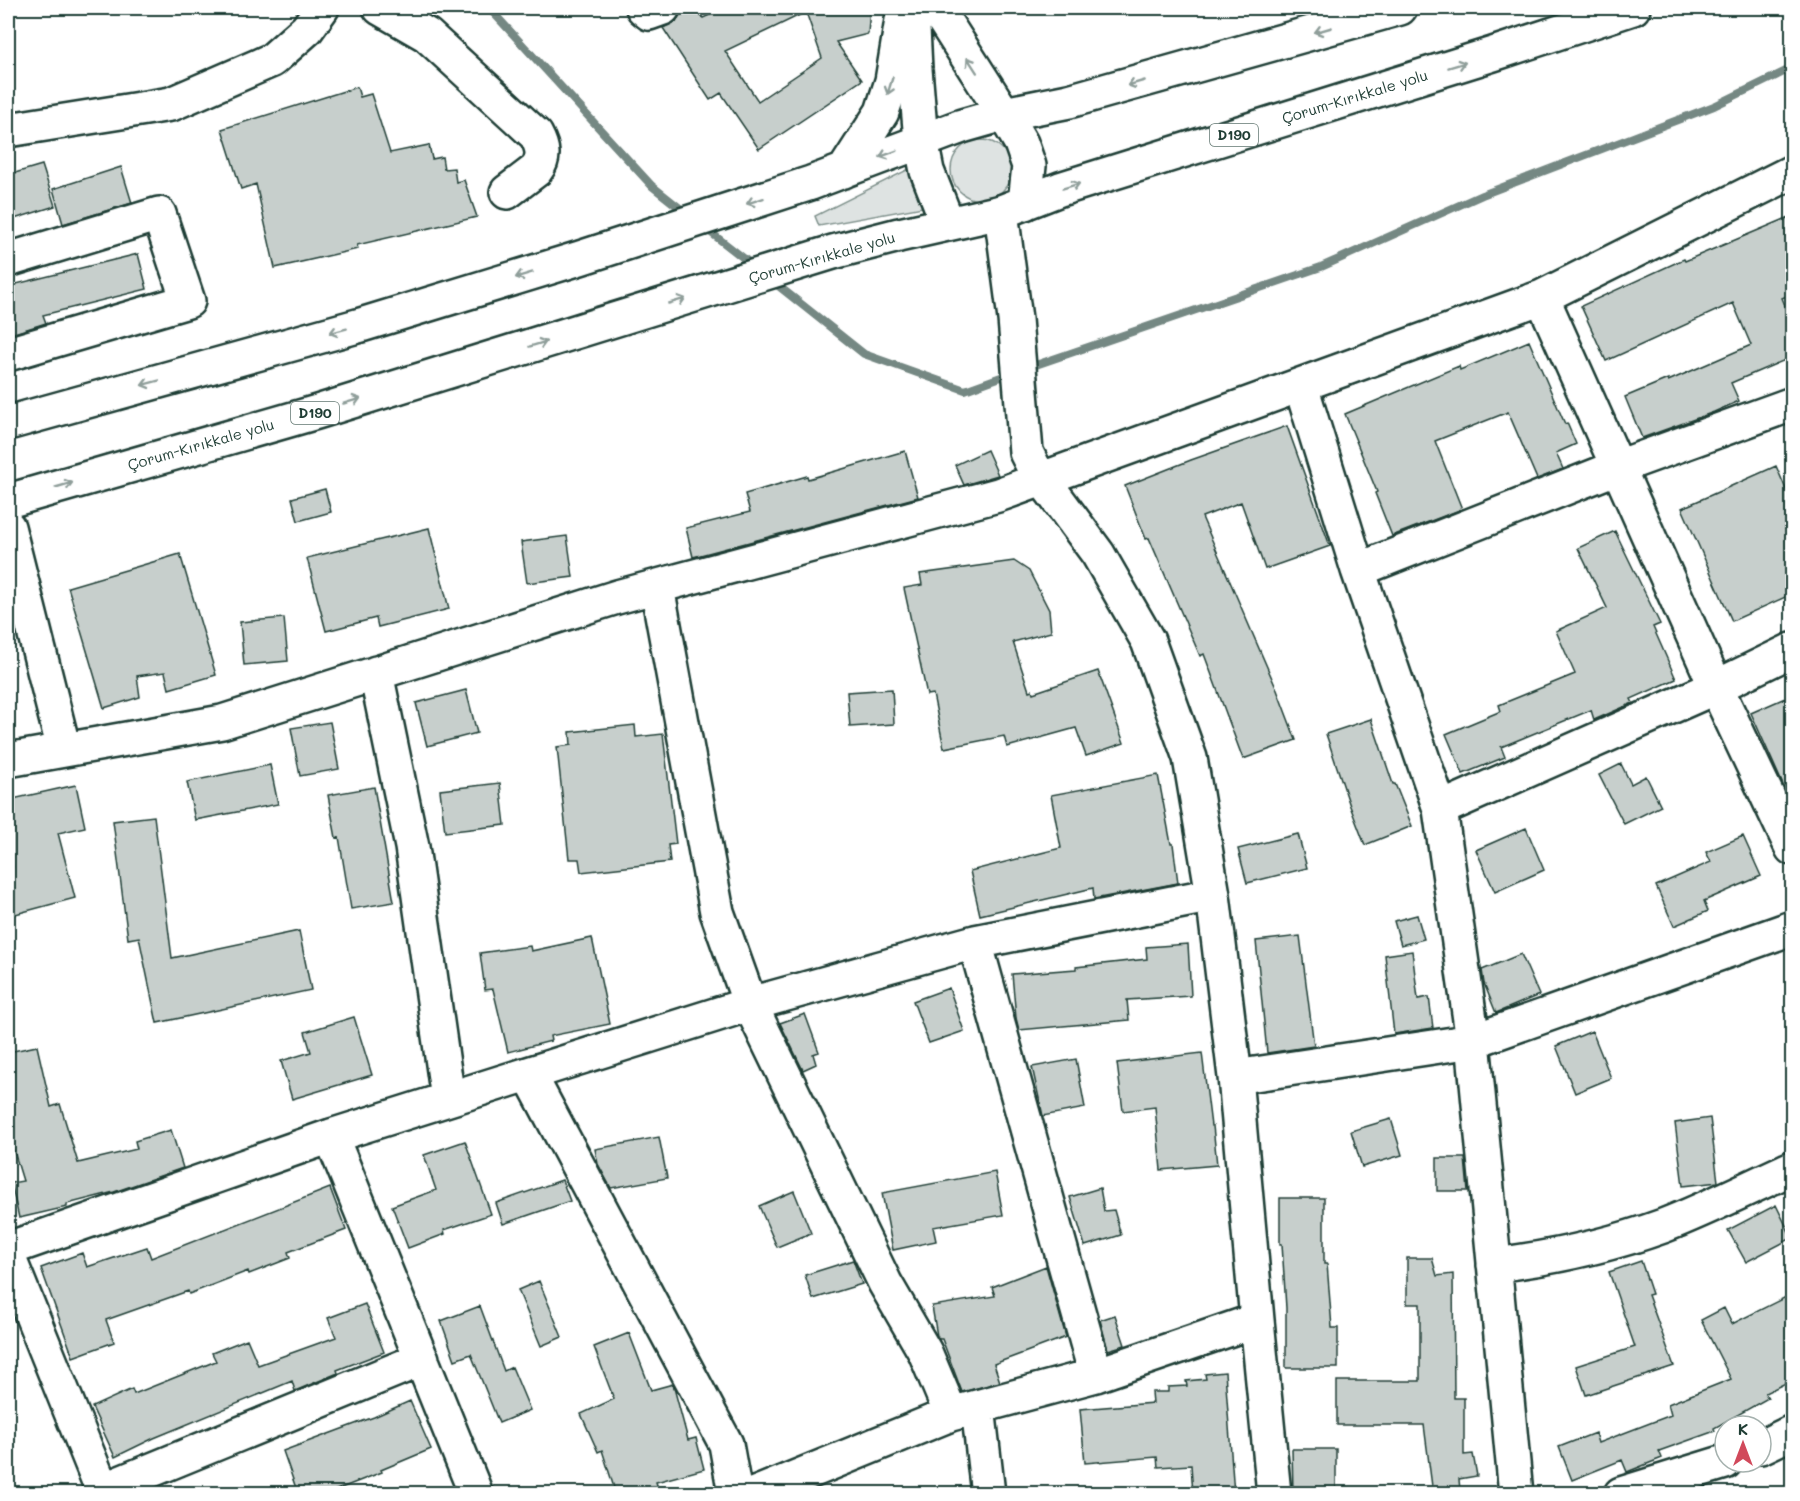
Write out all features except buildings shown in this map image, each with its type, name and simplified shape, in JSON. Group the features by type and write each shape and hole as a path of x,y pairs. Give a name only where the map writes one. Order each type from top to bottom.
{"main road":[{"path":"8,130 171,104 272,60 307,29 322,8"},
{"path":"380,8 427,34 536,135 543,153 540,165 507,192"},
{"path":"643,8 650,13 663,8"},
{"path":"844,171 882,112 895,71 904,8"},
{"path":"912,8 921,141 927,171 948,224"},
{"path":"936,8 1004,114 1021,143 1029,166 1013,207 1014,319 1034,465 1098,554 1148,641 1190,758 1214,895 1235,1077 1274,1494"},
{"path":"8,423 361,325 580,258 811,183 941,132 1004,114 1069,101 1400,8"},
{"name":"Çorum-Kırıkkale yolu","path":"8,501 317,412 833,252 1013,207 1060,189 1633,8"},
{"path":"8,760 222,722 617,597 998,495 1034,465 1301,386 1542,297 1792,172"},
{"path":"8,260 159,214 188,301 8,354"},
{"path":"1542,297 1716,687 1792,848"},
{"path":"1301,386 1358,570 1440,809 1473,1041 1516,1494"},
{"path":"1358,570 1618,467 1792,404"},
{"path":"8,527 64,750"},
{"path":"657,587 717,912 750,1004 885,1282 925,1352 964,1410 987,1494"},
{"path":"1440,809 1716,687 1792,650"},
{"path":"376,673 412,847 448,1099"},
{"path":"8,1249 331,1136 750,1004 975,942 1214,895"},
{"path":"1235,1077 1473,1041 1792,928"},
{"path":"975,942 1096,1375"},
{"path":"529,1074 726,1444 735,1494"},
{"path":"331,1136 476,1494"},
{"path":"1494,1265 1571,1253 1618,1241 1664,1225 1792,1168"},
{"path":"8,1256 103,1492 422,1359"},
{"path":"755,1494 964,1410 1096,1375 1257,1320"},
{"path":"1773,1441 1792,1432"},
{"path":"1621,1494 1713,1466"}],"shaded area":[{"path":"975,140 987,140 1003,148 1009,158 1011,170 1009,182 1003,192 987,200 975,200 959,192 951,176 951,164 959,148"},
{"path":"911,168 923,207 819,226 815,216"}],"waterway":[{"path":"489,8 652,186 686,213"},
{"path":"1027,368 1321,267 1482,195 1714,106 1792,68"},
{"path":"705,228 755,267"},
{"path":"771,280 864,354 965,390 1012,373"}]}
